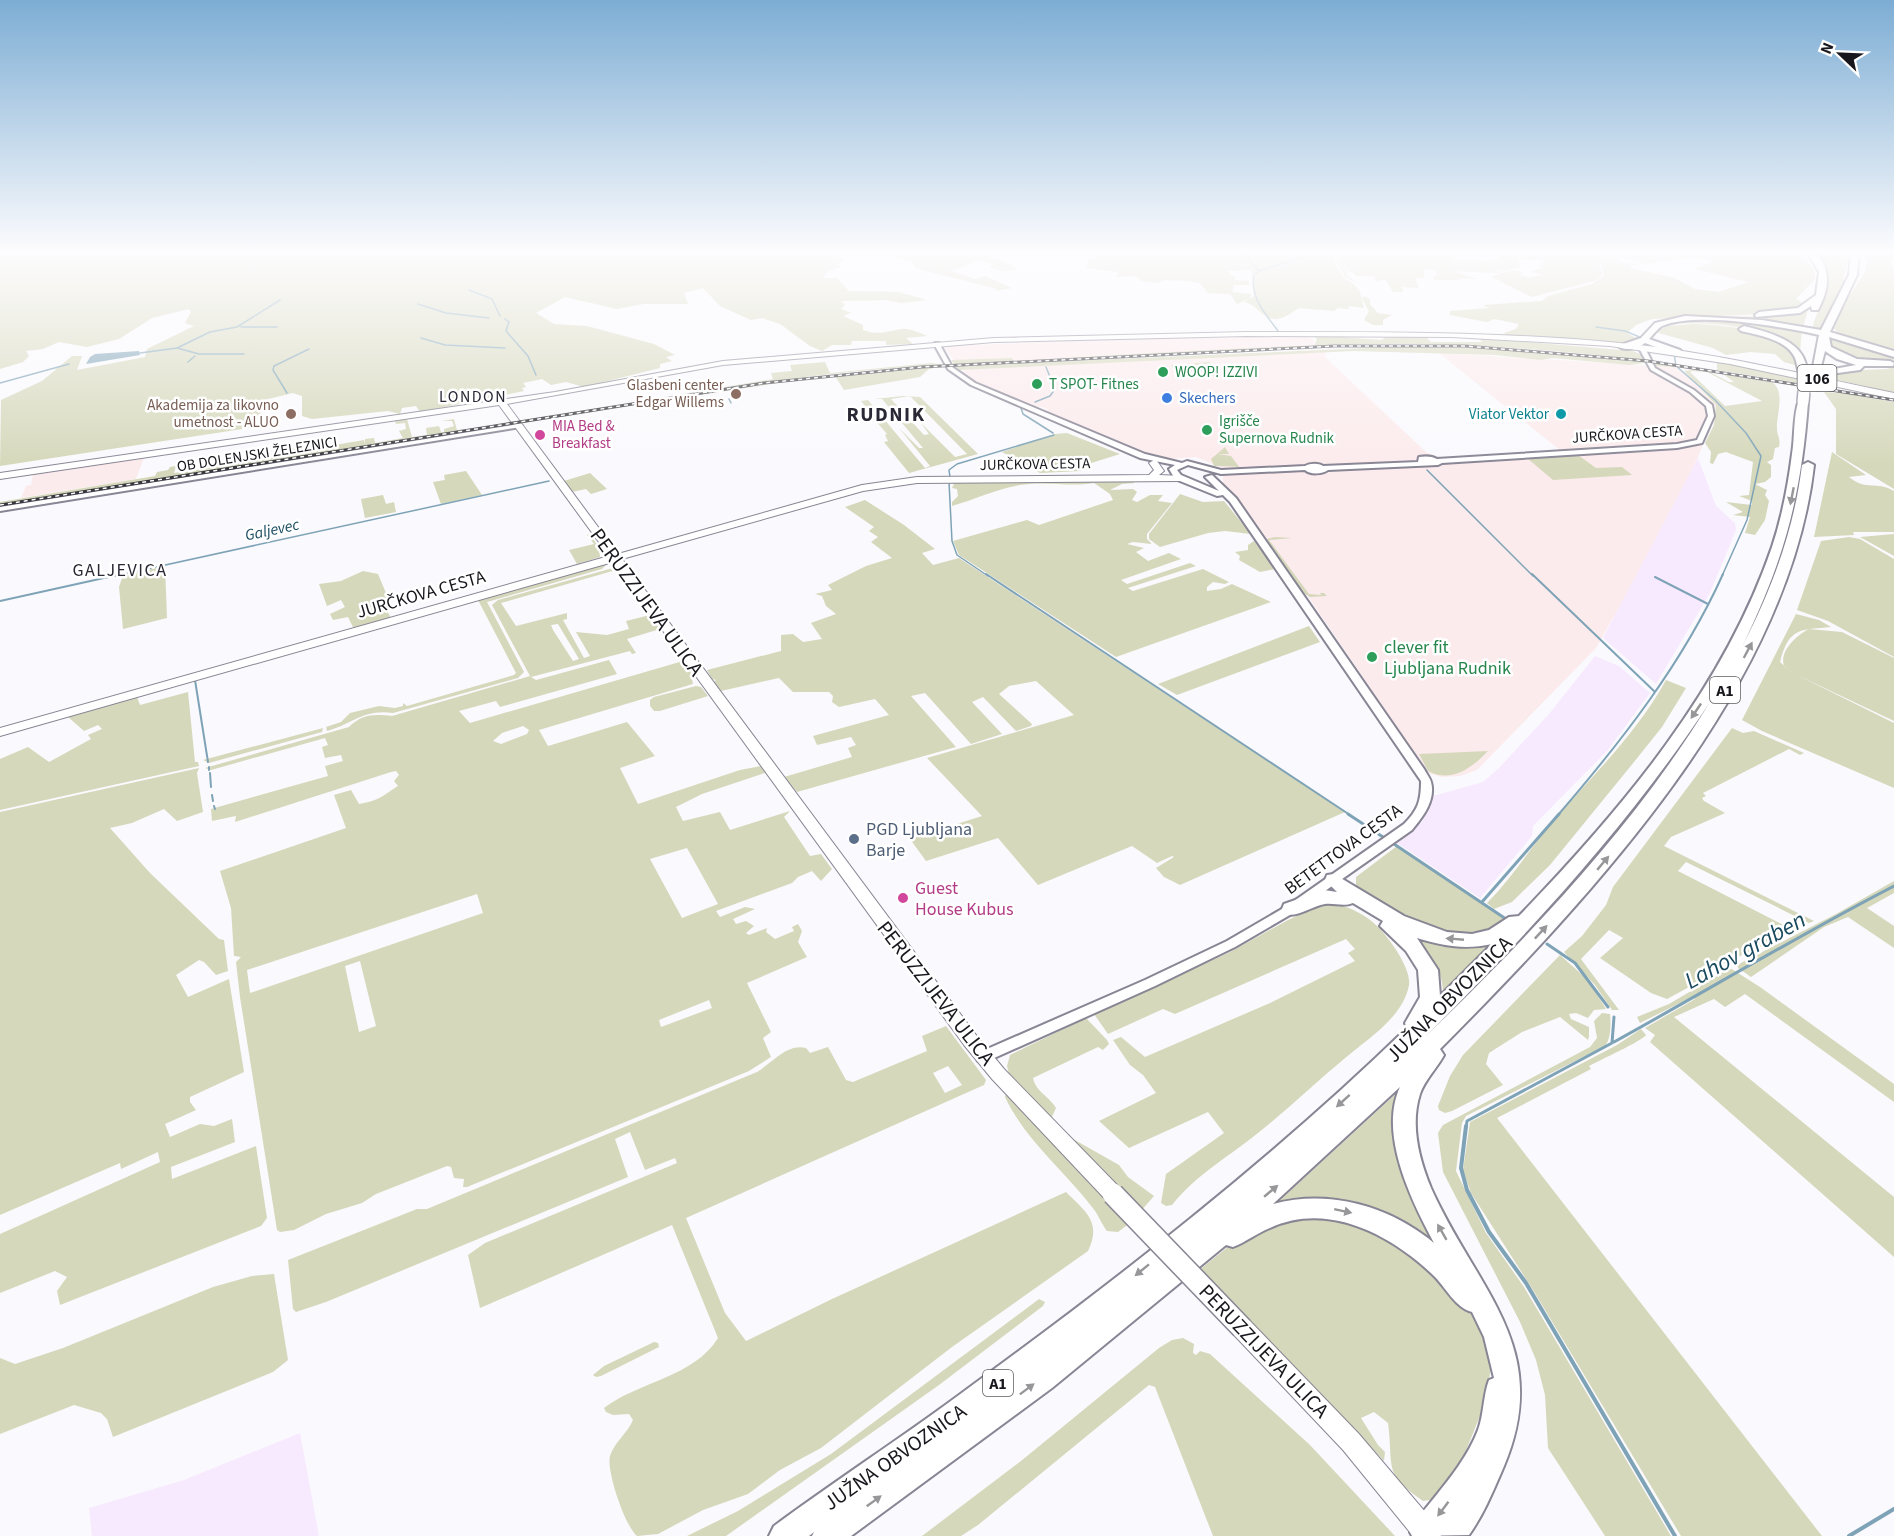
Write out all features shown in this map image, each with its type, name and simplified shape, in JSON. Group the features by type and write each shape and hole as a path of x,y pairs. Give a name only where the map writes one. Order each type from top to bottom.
{"highway":[{"path":"1645,344 1651,327 1663,324"},
{"path":"1645,344 1666,326 1684,324"},
{"path":"1695,324 1743,329 1773,338 1791,347 1810,370 1842,368 1893,360"},
{"path":"1770,324 1844,337 1893,360"},
{"name":"JUŽNA OBVOZNICA","path":"827,1536 1063,1362 1210,1242 1321,1147 1457,1020 1603,864 1686,754 1737,670 1768,612 1796,531 1808,472 1807,402 1813,389 1808,330 1810,324"},
{"name":"JUŽNA OBVOZNICA","path":"784,1536 966,1407 1068,1330 1259,1174 1386,1062 1489,962 1600,840 1643,787 1702,703 1730,657 1755,606 1775,556 1789,510 1810,370 1829,324"},
{"path":"1824,333 1826,348 1835,355 1861,362 1893,360"},
{"path":"1623,346 1645,344 1675,353"},
{"path":"1331,882 1371,908 1413,929 1443,938 1481,939 1510,928 1581,854 1600,840"},
{"path":"1331,882 1332,891 1380,919 1407,939 1425,961 1431,979 1432,992 1426,1010 1400,1038 1386,1062"},
{"path":"1291,909 1324,897 1346,899"},
{"path":"1444,1532 1502,1435 1509,1400 1507,1369 1496,1331 1488,1312 1417,1184 1408,1155 1405,1128 1407,1103 1417,1076 1451,1037 1457,1020"},
{"path":"1210,1242 1225,1242 1257,1220 1276,1212 1311,1208 1343,1211 1376,1221 1397,1232 1430,1254 1460,1285 1479,1314 1492,1345 1498,1380 1496,1412 1482,1452 1444,1532"}],"main road":[{"path":"0,476 501,402 723,363 914,346 939,348 1063,336 1321,333 1452,335 1645,344"},
{"path":"1577,342 1623,346"},
{"name":"106","path":"1675,353 1740,363 1894,396"},
{"name":"PERUZZIJEVA ULICA","path":"501,402 909,961 983,1057 1351,1442 1444,1532"},
{"path":"1153,477 1159,470 1154,463"},
{"name":"JURČKOVA CESTA","path":"0,732 853,491 924,480 1153,477 1176,471"}],"street":[{"name":"JURČKOVA CESTA","path":"1308,469 1320,472 1324,468 1422,462 1433,465 1437,461 1677,446 1700,442 1711,416 1709,405 1689,388 1653,369 1645,344"},
{"path":"939,348 951,368 961,377 1194,479 1208,474 1234,471 1308,469"},
{"name":"OB DOLENJSKI ŽELEZNICI","path":"0,509 519,426"},
{"path":"1143,456 1175,462 1192,462 1208,474"},
{"path":"1143,456 1154,463 1176,471 1208,474 1308,469"},
{"path":"1176,471 1192,462"},
{"name":"BETETTOVA CESTA","path":"1176,471 1219,491"},
{"name":"BETETTOVA CESTA","path":"1208,474 1219,491"},
{"name":"BETETTOVA CESTA","path":"983,1057 1150,983 1231,944 1291,909 1389,840 1418,816 1426,798 1426,781 1234,504 1219,491 1194,479"}],"shaded area":[{"path":"1309,336 1314,341 1314,346 1014,361 954,360 945,349 950,346 1121,339"},
{"path":"1326,351 1325,357 1427,453 1444,458 1561,451 1439,353 1674,367 1681,370 1718,406 1699,455 1653,548 1596,648 1477,770 1460,776 1442,777 1428,773 1307,595 1301,591 1245,510 1223,484 1223,468 1196,457 1170,459 1134,449 1048,413 1047,409 1030,406 981,386 959,372 970,369"},
{"path":"144,458 136,479 21,498 26,486 31,485 33,474"},
{"path":"1698,458 1716,506 1735,523 1736,530 1710,593 1656,684 1603,638"},
{"path":"1595,656 1619,666 1650,693 1607,751 1533,826 1532,836 1480,898 1397,843 1423,821 1433,796 1483,782 1499,768 1549,714"},
{"path":"300,1433 319,1536 92,1536 89,1508 184,1480"}],"green space":[{"path":"0,324 143,324 119,339 87,347 59,342 43,349 26,351 29,356 23,362 0,369"},
{"path":"187,324 553,324 587,326 654,344 675,355 666,357 672,361 660,364 660,368 584,387 566,382 551,385 542,379 523,383 526,387 522,388 524,391 420,412 416,406 402,408 400,414 388,411 312,419 302,416 302,396 293,393 264,400 265,407 249,428 0,466 1,400 42,381 72,356 82,356 77,370 145,357 147,349 194,326"},
{"path":"780,324 860,324 863,325 863,330 874,333 905,329 927,336 906,338 913,344 886,345 886,341 852,341 851,345 832,345 822,351 810,346"},
{"path":"1519,324 1640,324 1627,333 1636,338 1636,342 1632,344 1509,336 1504,333 1516,329"},
{"path":"1692,324 1731,327 1775,339 1794,353 1798,366 1784,362 1775,354 1751,352 1726,355 1713,348 1655,332 1668,326"},
{"path":"1710,324 1750,324 1802,329 1800,353 1785,343 1752,330"},
{"path":"1777,324 1804,324 1803,328"},
{"path":"1813,324 1825,324 1821,331 1812,329"},
{"path":"1836,324 1894,324 1894,351 1840,334 1834,329"},
{"path":"1313,335 1381,340 1390,335 1425,336 1431,342 1482,342 1479,338 1633,351 1642,355 1645,360 1556,351 1468,346 1409,344 1314,346 1317,339"},
{"path":"1830,335 1894,356 1894,359 1889,362 1845,358 1827,344"},
{"path":"1314,346 1014,361 1181,351"},
{"path":"1412,346 1517,349 1645,361 1645,363 1629,365 1495,355 1354,351 960,370 955,366"},
{"path":"1012,358 1014,361 954,364 951,360"},
{"path":"1717,361 1797,375 1796,383 1717,370"},
{"path":"825,362 830,373 932,363 943,365 837,373 678,395 508,423 509,426 437,438 286,469 411,443 0,508 478,429 510,422 505,414 513,422 773,379 771,373 792,371 790,365"},
{"path":"1210,362 1214,367 1210,368 1216,376 1206,376 1203,372 1192,372 1189,368 1174,369 1171,365"},
{"path":"1651,362 1704,369 1797,384 1708,371 1729,382 1734,382 1723,374 1772,382 1779,392 1777,429 1779,447 1775,448 1773,459 1767,462 1771,465 1771,477 1765,482 1755,484 1767,490 1765,495 1769,501 1765,520 1755,535 1745,533 1750,517 1733,515 1743,512 1726,502 1752,505 1752,501 1739,496 1749,495 1753,462 1726,452 1718,454 1713,464 1710,463 1711,452 1705,443 1714,425 1716,405 1684,371 1701,369 1656,366","holes":["1690,372 1707,372 1762,401 1725,406"]},
{"path":"945,366 929,369 920,377 844,390 833,376"},
{"path":"1894,367 1894,393 1825,377 1840,371"},
{"path":"809,378 521,422 679,396"},
{"path":"1820,389 1894,402 1894,489 1836,454 1836,409 1824,392 1840,393"},
{"path":"908,396 891,399 924,435 929,434 921,423 955,457 967,454 910,396 920,397 978,454 909,473 884,442 888,441 885,435 887,434 875,420 866,419 870,418 868,414 870,413 861,401 868,400 925,468 930,466 899,428 919,448 923,448 882,399 874,399"},
{"path":"407,419 412,437 427,435 426,428 439,426 441,432 444,432 444,429 454,426 452,421 442,421 454,419 457,430 467,429 0,504 0,502 155,476 157,472 168,470 170,467 176,466 174,473 224,466 225,458 230,458 230,454 240,453 239,463 278,457 279,451 322,444 323,447 364,440 365,444 365,439 374,438 375,443 403,438 399,431 406,429 405,423 396,424 395,421"},
{"path":"1067,433 1120,454 1085,465 1080,471 1040,473 1002,452 996,454 1055,434"},
{"path":"1225,447 1229,454 1218,454 1231,456 1239,467 1214,466 1211,459"},
{"path":"1832,452 1866,475 1849,477 1861,484 1882,486 1894,491 1894,532 1853,532 1854,535 1814,537"},
{"path":"1578,455 1596,468 1622,467 1632,475 1553,480 1527,458"},
{"path":"466,471 482,495 441,504 433,482 445,480 444,475"},
{"path":"590,473 607,489 591,494 586,489 572,492 564,481"},
{"path":"1131,481 1135,483 1122,484 1110,490 1133,489 1137,492 1132,500 1137,502 1150,495 1163,495 1158,501 1172,503 1147,534 1147,539 1152,544 1133,542 1127,544 1144,548 1136,552 1148,561 1169,553 1181,559 1121,580 1127,584 1190,563 1196,566 1128,588 1133,591 1203,569 1229,582 1225,584 1213,582 1207,587 1207,591 1221,589 1232,584 1271,602 1116,657 959,555 953,541 1027,520 1039,525 1113,500 1110,494 1094,483 1037,484 1009,487 952,506 952,502 958,496 957,489 952,488 954,484 950,482"},
{"path":"1180,494 1203,502 1224,501 1251,534 1225,531 1208,533 1160,547 1149,539 1149,534"},
{"path":"383,495 386,504 394,502 396,512 365,518 361,499"},
{"path":"865,500 904,525 935,549 922,553 933,565 959,558 1345,812 1180,885 1164,877 1156,868 1174,857 1157,863 1132,846 1038,885 998,838 926,861 910,839 982,816 927,758 1074,715 1036,681 1009,686 999,694 1032,724 1016,731 983,697 972,702 1002,734 971,744 925,693 911,696 956,747 797,792 784,777 852,757 848,748 856,745 851,737 817,745 813,736 889,715 875,699 839,707 832,702 833,696 829,692 793,692 779,678 721,691 713,682 716,680 712,679 707,670 781,651 781,635 793,634 803,642 822,639 811,623 836,614 826,606 822,596 815,594 832,590 828,585 866,566 892,558 871,542 878,537 869,531 874,527 845,507"},
{"path":"590,534 599,548 600,557 577,564 569,550 594,544 587,535"},
{"path":"1894,534 1894,556 1860,537"},
{"path":"1849,537 1860,539 1894,559 1894,657 1828,621 1797,610 1821,541"},
{"path":"1292,538 1269,540 1309,594 1324,593 1327,596 1310,597 1302,592 1267,543 1267,539"},
{"path":"1254,541 1275,569 1260,572 1239,560 1240,556 1235,552 1248,550 1248,545"},
{"path":"604,563 606,565 602,569 487,602 524,672 518,678 393,713 366,715 327,731 326,727 341,722 350,713 379,706 395,708 403,706 403,703 407,706 514,675 516,673 478,600"},
{"path":"612,564 616,570 501,603 516,626 567,613 567,619 563,620 584,658 590,656 576,632 607,635 629,629 626,621 650,615 660,629 627,639 636,653 632,654 630,651 531,677 536,680 609,660 617,674 500,707 496,701 459,711 470,723 683,661 690,670 693,684 539,730 548,746 627,722 655,756 620,768 638,804 740,770 761,766 765,773 702,794 676,807 683,821 720,812 730,830 790,811 784,817 810,856 821,854 832,869 821,881 812,871 798,877 792,883 716,911 720,917 745,907 755,909 733,919 736,924 746,921 754,926 746,933 749,935 767,928 766,932 775,939 794,931 792,927 798,924 802,931 798,942 807,957 747,983 771,1032 763,1038 771,1057 749,1071 467,1187 463,1187 464,1179 454,1178 451,1167 447,1166 376,1194 362,1203 326,1214 294,1230 280,1232 277,1230 240,997 236,962 241,957 234,956 231,908 220,871 346,828 334,795 351,790 359,804 372,801 398,786 394,781 399,775 396,771 391,772 235,822 236,816 212,821 211,809 328,776 325,766 343,761 341,755 325,758 322,747 328,745 325,738 211,770 205,768 349,727 364,717 392,716 530,676 492,605 498,600 613,568","holes":["558,624 579,659 573,661 551,625","523,726 529,730 527,734 501,744 493,741 502,733","687,848 718,904 682,918 650,859","477,894 483,913 250,993 247,970","360,961 376,1026 359,1032 345,966","709,1000 712,1008 661,1027 659,1020"]},
{"path":"165,566 167,618 123,629 119,587 123,575"},
{"path":"363,571 378,574 391,605 385,607 391,618 354,629 348,617 333,620 330,614 345,607 341,600 327,606 319,584 341,581"},
{"path":"1796,614 1819,620 1831,627 1810,629 1842,632 1894,658 1894,721 1795,674 1894,723 1894,788 1762,731 1742,720","holes":["1809,629 1794,639 1787,649 1783,660 1784,666 1780,662 1792,636"]},
{"path":"1309,626 1320,642 1177,695 1158,684"},
{"path":"1666,680 1686,688 1662,727 1550,865 1512,902 1494,909 1487,903 1554,820 1628,736"},
{"path":"696,686 701,687 708,696 660,711 654,711 650,706 650,700 654,697"},
{"path":"188,692 195,762 198,762 199,766 0,810 0,759 28,747 49,762 91,739 88,735 102,729 98,725 84,731 68,717 137,697 140,705"},
{"path":"323,728 322,732 209,763 203,760"},
{"path":"1732,728 1743,733 1754,731 1804,753 1800,755 1789,749 1703,793 1706,796 1702,798 1704,801 1725,813 1671,837 1664,846 1814,921 1809,923 1686,862 1678,871 1795,931 1716,967 1691,986 1667,999 1651,993 1600,958 1623,938 1609,930 1581,959 1619,1010 1612,1010 1595,985 1564,952 1582,936 1606,905 1613,887"},
{"path":"1488,751 1468,768 1445,776 1428,771 1419,754"},
{"path":"199,768 197,773 203,812 177,821 164,809 132,823 110,828 150,873 219,939 224,940 228,971 216,975 204,962 199,960 176,975 188,997 229,979 244,1072 190,1097 190,1102 196,1110 165,1124 170,1137 200,1124 214,1126 232,1119 235,1142 171,1167 172,1179 256,1146 267,1218 261,1226 60,1305 57,1291 67,1277 55,1271 0,1293 0,1234 160,1162 158,1152 121,1169 120,1163 0,1215 0,812"},
{"path":"1397,846 1509,922 1486,929 1446,932 1410,921 1356,888 1356,877"},
{"path":"1894,881 1894,893 1867,908 1894,926 1894,948 1848,917 1824,927 1751,977 1738,968 1737,965"},
{"path":"1325,903 1344,906 1361,914 1377,926 1392,944 1406,968 1409,980 1400,1008 1383,1027 1280,1115 1202,1175 1172,1205 1166,1206 1161,1203 1166,1174 1224,1133 1208,1112 1129,1148 1099,1121 1156,1093 1143,1075 1130,1065 1113,1040 1121,1037 1145,1057 1270,1003 1355,961 1348,953 1355,949 1346,939 1175,1014 1163,1009 1108,1034 1094,1014 1228,953 1288,920"},
{"path":"1406,931 1489,943 1492,946 1443,993 1440,974 1436,966 1426,951"},
{"path":"1560,955 1588,980 1606,1009 1594,1010 1588,1018 1576,1013 1569,1014 1571,1019 1589,1027 1588,1040 1560,1017 1522,1032 1489,1053 1486,1064 1503,1085 1452,1111 1445,1113 1439,1110 1438,1106 1450,1076 1463,1055"},
{"path":"1730,968 1760,987 1894,1084 1894,1102 1745,994 1725,1007 1714,999 1674,1017 1894,1197 1894,1257 1650,1042 1655,1035 1645,1028 1695,999 1694,996 1640,1023 1637,1017 1669,1004"},
{"path":"1602,1013 1610,1014 1609,1035 1605,1046 1466,1116 1462,1123 1456,1171 1486,1233 1524,1287 1671,1536 1605,1536 1548,1448 1545,1395 1536,1360 1520,1322 1443,1172 1438,1133 1443,1125 1590,1047 1597,1038 1594,1021"},
{"path":"1086,1018 1109,1044 1103,1050 1098,1047 1033,1078 1037,1087 1056,1108 1051,1119 1009,1074 1007,1066 1010,1055"},
{"path":"946,1026 986,1080 984,1085 686,1218 725,1313 746,1341 1066,1192 1090,1218 1093,1232 1088,1251 952,1347 821,1448 780,1470 748,1494 703,1510 658,1534 637,1536 622,1510 611,1473 610,1456 633,1420 629,1414 613,1415 606,1412 604,1408 695,1362 718,1338 672,1225 480,1308 468,1255 485,1243 677,1163 675,1158 645,1170 630,1132 615,1139 628,1177 326,1302 296,1312 293,1309 288,1260 417,1209 427,1209 757,1072 792,1048 806,1048 810,1053 828,1047 846,1080 853,1082 927,1051 922,1036","holes":["948,1066 962,1085 945,1093 933,1073"]},
{"path":"1641,1029 1646,1035 1637,1042 1589,1066 1591,1069 1497,1118 1822,1536 1681,1536 1533,1290 1471,1193 1463,1170 1470,1122 1617,1045"},
{"path":"1400,1090 1450,1255 1414,1238 1276,1204"},
{"path":"1006,1093 1130,1223 1118,1232 1107,1231 1081,1193 1023,1127 1005,1097"},
{"path":"1066,1135 1119,1165 1128,1177 1154,1196 1140,1212"},
{"path":"1323,1213 1396,1235 1473,1313 1489,1355 1491,1368 1484,1406 1454,1480 1437,1499 1423,1501 1395,1475 1392,1468 1388,1423 1374,1412 1361,1418 1385,1452 1384,1461 1330,1403 1286,1366 1198,1271 1250,1229"},
{"path":"274,1274 288,1360 273,1372 113,1437 107,1419 101,1413 74,1405 0,1434 0,1358 15,1364 63,1348 213,1287 252,1276"},
{"path":"1039,1299 1045,1302 1043,1306 939,1385 726,1536 687,1536 738,1511 831,1454"},
{"path":"1183,1338 1194,1344 1193,1353 1196,1355 1200,1351 1210,1354 1310,1445 1395,1536 1213,1536 1155,1387 1149,1385 978,1525 961,1536 922,1536 1021,1461 1159,1348 1172,1340"},
{"path":"654,1342 658,1343 659,1347 601,1376 593,1375 604,1366"}],"water":[{"path":"139,351 140,355 86,364 95,354"}],"waterway":[{"path":"177,348 210,332 237,327 242,324"},
{"path":"508,324 506,331 528,356 536,375"},
{"path":"1273,324 1278,331"},
{"path":"241,327 277,327"},
{"path":"1596,327 1625,331 1642,338"},
{"path":"421,338 445,345 505,348"},
{"path":"1648,339 1673,347 1676,366 1715,400 1746,433 1761,456 1747,520 1722,576"},
{"path":"140,353 177,348"},
{"path":"177,348 199,354 244,354"},
{"path":"287,393 273,370 274,366 309,349"},
{"path":"188,362 195,356"},
{"path":"0,383 69,364"},
{"path":"1035,402 1050,396 1055,389 1046,367"},
{"path":"729,399 731,403"},
{"path":"1021,408 1023,414 1053,433"},
{"path":"950,477 949,470 957,464 1054,435"},
{"path":"1427,470 1533,576"},
{"name":"Galjevec","path":"115,576 549,481"},
{"path":"949,482 952,541 957,555 988,576"},
{"name":"Galjevec","path":"0,601 122,574"},
{"path":"986,574 1350,815"},
{"path":"1532,574 1655,692"},
{"path":"1655,692 1689,639 1723,574"},
{"path":"1655,577 1708,604"},
{"path":"195,680 208,762"},
{"path":"1558,815 1605,759 1655,692"},
{"path":"210,773 211,787"},
{"path":"212,795 213,801"},
{"path":"1348,814 1386,839"},
{"path":"1482,902 1559,814"},
{"path":"1391,842 1506,919"},
{"name":"Lahov graben","path":"1614,1042 1894,886"},
{"path":"1547,944 1575,963 1608,1007"},
{"path":"1466,1128 1467,1121 1612,1043 1614,1017"},
{"path":"1466,1126 1461,1168 1467,1190 1489,1232 1526,1283 1675,1536"},
{"path":"1849,1536 1894,1509"}],"railway":[{"path":"0,505 764,383 922,367 1335,346 1465,346 1648,361 1894,400"}],"place":[{"name":"WOOP! IZZIVI","path":"1163,372"},
{"name":"T SPOT- Fitnes","path":"1037,384"},
{"name":"Glasbeni center Edgar Willems","path":"736,394"},
{"name":"Skechers","path":"1167,398"},
{"name":"Akademija za likovno umetnost - ALUO","path":"291,414"},
{"name":"Viator Vektor","path":"1561,414"},
{"name":"Igrišče Supernova Rudnik","path":"1207,430"},
{"name":"MIA Bed & Breakfast","path":"540,435"},
{"name":"clever fit Ljubljana Rudnik","path":"1372,657"},
{"name":"PGD Ljubljana Barje","path":"854,839"},
{"name":"Guest House Kubus","path":"903,898"}],"district":[{"name":"LONDON","path":"473,396"},
{"name":"RUDNIK","path":"886,414"},
{"name":"GALJEVICA","path":"120,570"}]}
